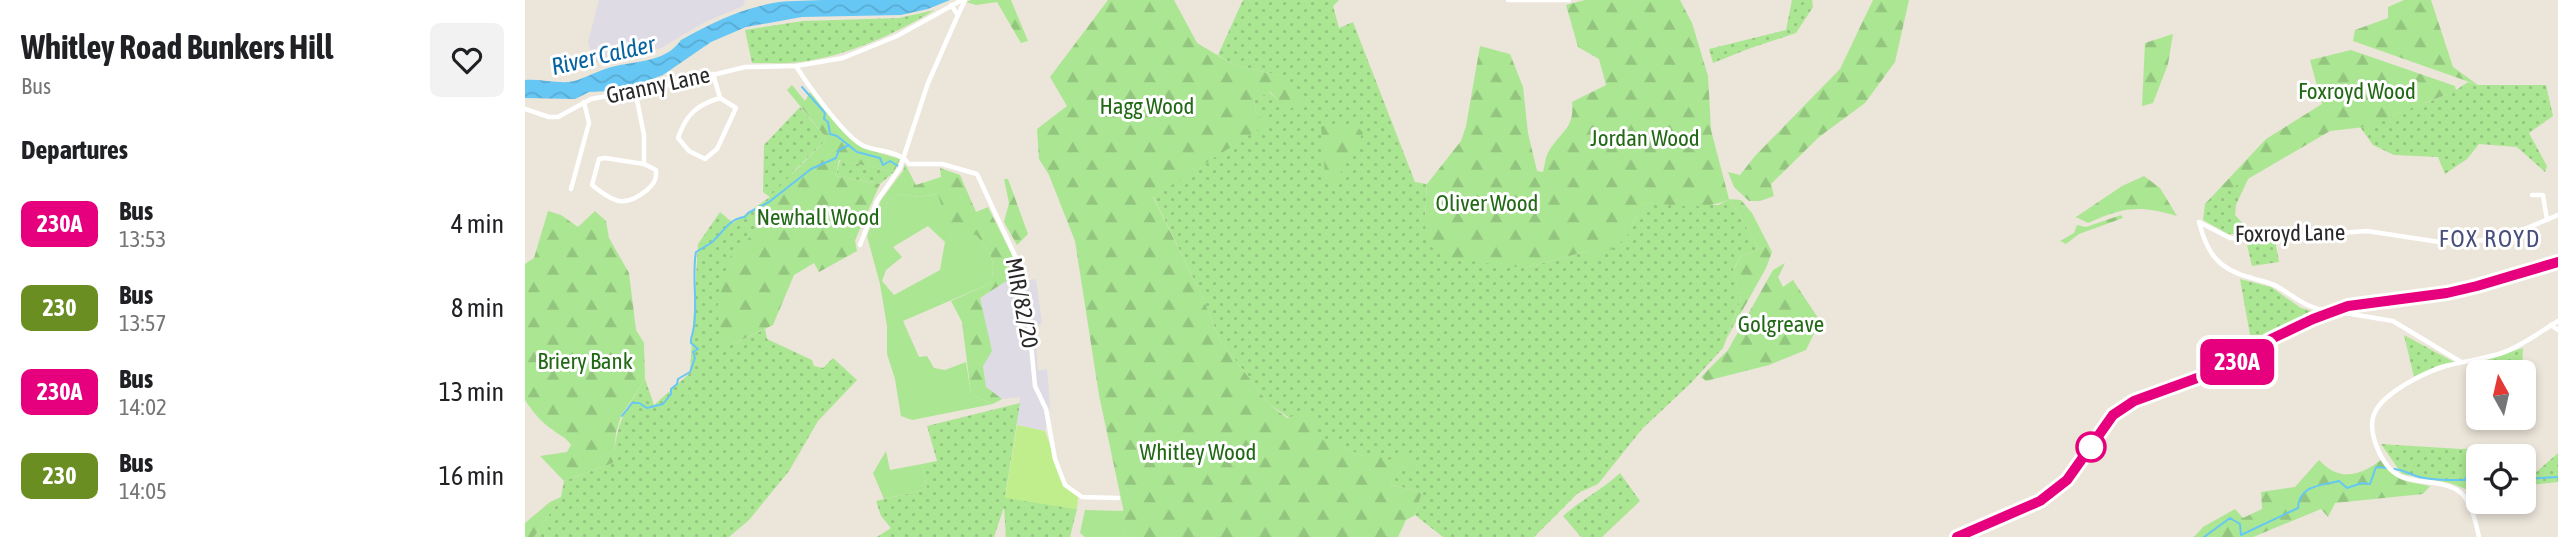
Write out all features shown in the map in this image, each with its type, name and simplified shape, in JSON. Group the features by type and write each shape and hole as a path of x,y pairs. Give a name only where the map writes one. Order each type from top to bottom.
{"street":[{"name":"Granny Lane","path":"525,109 549,117 558,117 584,102 635,90 761,65 796,66 843,58 897,36 963,0"},
{"path":"860,245 877,201 900,168 928,83 963,0"},
{"path":"1508,0 1569,0"},
{"path":"951,5 958,15"},
{"path":"796,66 813,93 862,146 904,157"},
{"path":"713,74 720,98 736,108 717,149 705,159 689,152 678,138 684,121 703,103 720,98"},
{"path":"635,90 644,135 644,164"},
{"path":"571,189 589,123 584,102"},
{"name":"MIR/82/20","path":"904,157 909,164 942,164 977,174 1017,260 1029,323 1035,386 1046,408 1055,459 1065,485 1083,497 1118,498"},
{"path":"599,159 644,164 656,170 657,177 651,186 632,201 619,202 592,185 599,159"},
{"path":"2532,195 2543,195 2547,220"},
{"name":"Foxroyd Lane","path":"2330,311 2308,307 2276,285 2235,274 2216,261 2204,240 2199,222 2230,238 2261,239 2367,231 2446,243 2503,238 2558,215"},
{"path":"1958,537 2040,501 2067,480 2113,415 2134,401 2233,365 2269,340 2330,311 2348,306 2447,293 2558,262"},
{"path":"2330,311 2393,321 2461,362"},
{"path":"2479,537 2466,499 2459,491 2400,476 2392,469 2378,450 2372,435 2374,413 2390,394 2441,367 2505,352 2558,321"},
{"path":"2551,326 2558,330"}],"shaded area":[{"path":"599,0 745,2 743,6 705,22 661,48 595,63 588,42"},
{"path":"1021,256 1026,281 1036,279 1042,324 1035,326 1038,371 1047,369 1050,404 1045,431 1017,425 1020,397 1002,399 986,387 983,366 980,298 1011,278 1013,257"}],"green space":[{"path":"1011,0 1028,41 1021,43 997,2 976,5 966,2"},
{"name":"Whitley Wood","path":"1108,0 1174,0 1197,43 1234,65 1277,75 1302,101 1284,113 1279,101 1270,92 1254,100 1256,112 1267,124 1153,197 1202,296 1220,340 1269,404 1287,418 1308,411 1315,422 1314,434 1363,456 1379,451 1383,461 1414,454 1414,466 1388,475 1392,485 1422,492 1415,515 1406,520 1398,537 1125,537 1123,508 1099,395 1075,241 1049,175 1039,159 1037,129 1067,106 1050,77"},
{"path":"1243,0 1339,0 1333,6 1339,28 1353,22 1415,182 1427,184 1425,216 1524,268 1588,251 1628,235 1641,208 1647,203 1718,205 1730,199 1759,249 1741,256 1733,270 1741,299 1723,348 1691,383 1642,429 1598,484 1578,493 1534,537 1443,537 1415,515 1422,492 1392,485 1382,461 1363,456 1313,434 1269,404 1220,340 1202,296 1153,196 1266,124 1256,112 1254,100 1269,92 1279,101 1277,75 1234,65 1218,55"},
{"name":"Jordan Wood","path":"1585,0 1680,0 1692,23 1708,76 1711,130 1730,199 1700,206 1647,203 1622,241 1595,257 1589,258 1588,251 1524,268 1446,258 1426,243 1427,184 1461,141 1480,46 1510,54 1523,87 1528,133 1537,171 1543,172 1548,153 1569,124 1572,102 1606,85 1599,59 1578,47 1566,5"},
{"path":"1792,0 1812,0 1813,7 1796,33 1713,63 1709,49 1786,30"},
{"path":"1873,0 1909,0 1895,62 1865,103 1819,137 1771,184 1774,196 1760,201 1749,201 1734,187 1728,172 1740,175 1755,156 1840,69"},
{"name":"Foxroyd Wood","path":"2404,0 2431,0 2453,67 2478,85 2353,41 2355,30 2388,18 2388,7"},
{"path":"935,10 870,43 836,55 800,62 752,63 745,30 803,21 899,18"},
{"path":"2173,34 2168,64 2153,103 2142,106 2145,43"},
{"name":"Foxroyd Wood","path":"2351,50 2455,86 2456,91 2396,114 2373,126 2330,131 2205,204 2266,139 2322,104 2310,60"},
{"path":"2468,82 2478,85 2546,85 2553,116 2529,133 2547,166 2545,172 2517,147 2479,144 2467,159 2445,174 2438,157 2394,155 2373,145 2360,127 2443,96"},
{"name":"Newhall Wood","path":"792,85 805,101 810,92 862,148 900,159 894,172 839,160 836,176 880,184 855,240 857,251 819,272 814,263 794,275 773,325 733,344 721,341 717,308 730,257 772,212 770,196 827,139 787,90"},
{"path":"800,107 827,139 793,172 760,228 733,344 765,329 767,339 812,360 814,366 823,368 833,358 857,380 818,421 789,471 749,520 729,537 534,537 561,497 564,481 613,463 622,418 645,379 654,405 690,373 698,244 720,212 733,223 770,197 763,192 764,145"},
{"path":"1321,126 1357,126 1363,133 1336,181 1331,183 1325,174"},
{"path":"840,160 894,172 880,184 836,176"},
{"path":"905,164 916,185 941,177 940,168 960,175 976,212 988,207 1013,257 1011,278 980,298 992,351 983,366 986,387 1002,399 993,404 971,394 962,322 951,301 991,283 991,257 976,235 952,241 937,194 919,197 899,194 888,202 872,233 867,236 881,200 903,171"},
{"path":"2144,176 2160,188 2177,216 2132,209 2088,223 2076,217 2122,186"},
{"path":"2249,177 2236,205 2235,215 2249,230 2260,236 2228,234 2203,220 2205,204"},
{"path":"1004,179 1008,179 1028,234 1017,245 1004,222 1009,203"},
{"path":"899,194 919,197 938,194 952,241 962,233 976,235 989,252 993,268 991,283 903,321 919,357 927,356 934,368 945,370 966,362 971,394 993,404 912,420 901,416 895,379 887,354 887,326 880,284 867,236 872,233 888,202","holes":["928,226 945,242 940,270 894,295 882,281 886,270 902,257 893,247"]},
{"path":"1730,199 1741,200 1752,213 1772,252 1766,268 1727,338 1741,299 1733,271 1741,256 1759,249"},
{"name":"Briery Bank","path":"548,211 561,215 578,227 595,211 606,221 609,238 629,273 636,330 644,343 645,379 621,416 613,463 564,481 540,456 567,452 571,445 541,420 525,400 525,264 534,258"},
{"path":"2121,215 2123,218 2079,234 2066,244 2060,241 2074,233 2077,225 2086,227"},
{"path":"2275,240 2279,262 2252,266 2247,245"},
{"name":"Golgreave","path":"1785,263 1778,277 1783,287 1793,280 1820,321 1806,350 1769,365 1706,381 1701,377 1728,350 1773,270"},
{"path":"2240,279 2271,287 2301,308 2318,313 2252,346"},
{"path":"2404,335 2454,362 2439,365 2414,377"},
{"path":"2523,348 2523,360 2486,360"},
{"path":"1020,403 1005,497 1077,509 1070,537 1006,537 1004,507 994,537 877,537 891,528 881,516 876,501 927,489 922,464 937,461 927,426"},
{"path":"1017,425 1045,431 1065,487 1078,497 1077,509 1005,498"},
{"path":"2381,444 2466,449 2466,489 2450,483 2402,474"},
{"path":"886,451 890,470 922,464 927,489 884,499 873,473"},
{"path":"2558,453 2558,482 2536,484 2536,472"},
{"path":"2319,460 2334,472 2350,474 2365,470 2381,460 2396,477 2430,486 2423,494 2335,503 2328,517 2321,509 2253,537 2194,537 2203,527 2235,509 2243,518 2262,509 2261,492 2295,487"},
{"path":"1620,473 1640,501 1602,537 1581,537 1563,516"},
{"path":"561,497 534,537 525,537 525,523 550,502"},
{"path":"1085,510 1124,511 1125,537 1085,537 1080,533"}],"water":[{"path":"950,0 928,9 901,15 802,17 746,27 711,42 663,75 638,84 610,91 589,92 575,99 525,98 525,80 574,81 615,66 656,58 691,34 745,10 781,2"}],"waterway":[{"path":"802,87 825,113 824,119 828,122 830,134 837,136 857,152 880,158 883,165 890,161 898,166"},
{"path":"622,416 632,403 639,403 647,408 663,404 678,379 690,372 695,358 693,352 698,349 691,343 695,318 696,252 711,243 734,220 745,217 769,202 811,169 836,158 839,150 849,145"},
{"path":"2204,537 2230,518 2240,524 2241,535 2298,508 2302,495 2312,488 2339,481 2347,488 2362,483 2370,484 2376,467 2388,468"},
{"path":"2394,469 2422,478 2466,478"},
{"path":"2536,478 2558,477"}],"bus line":[{"name":"230A","path":"1957,537 2040,501 2067,480 2113,415 2134,401 2233,365 2269,340 2313,319 2348,306 2447,293 2558,262"}],"district":[{"name":"FOX ROYD","path":"2490,238"}],"water label":[{"name":"River Calder","path":"603,55"}],"park label":[{"name":"Hagg Wood","path":"1147,106"},
{"name":"Oliver Wood","path":"1487,203"}]}
